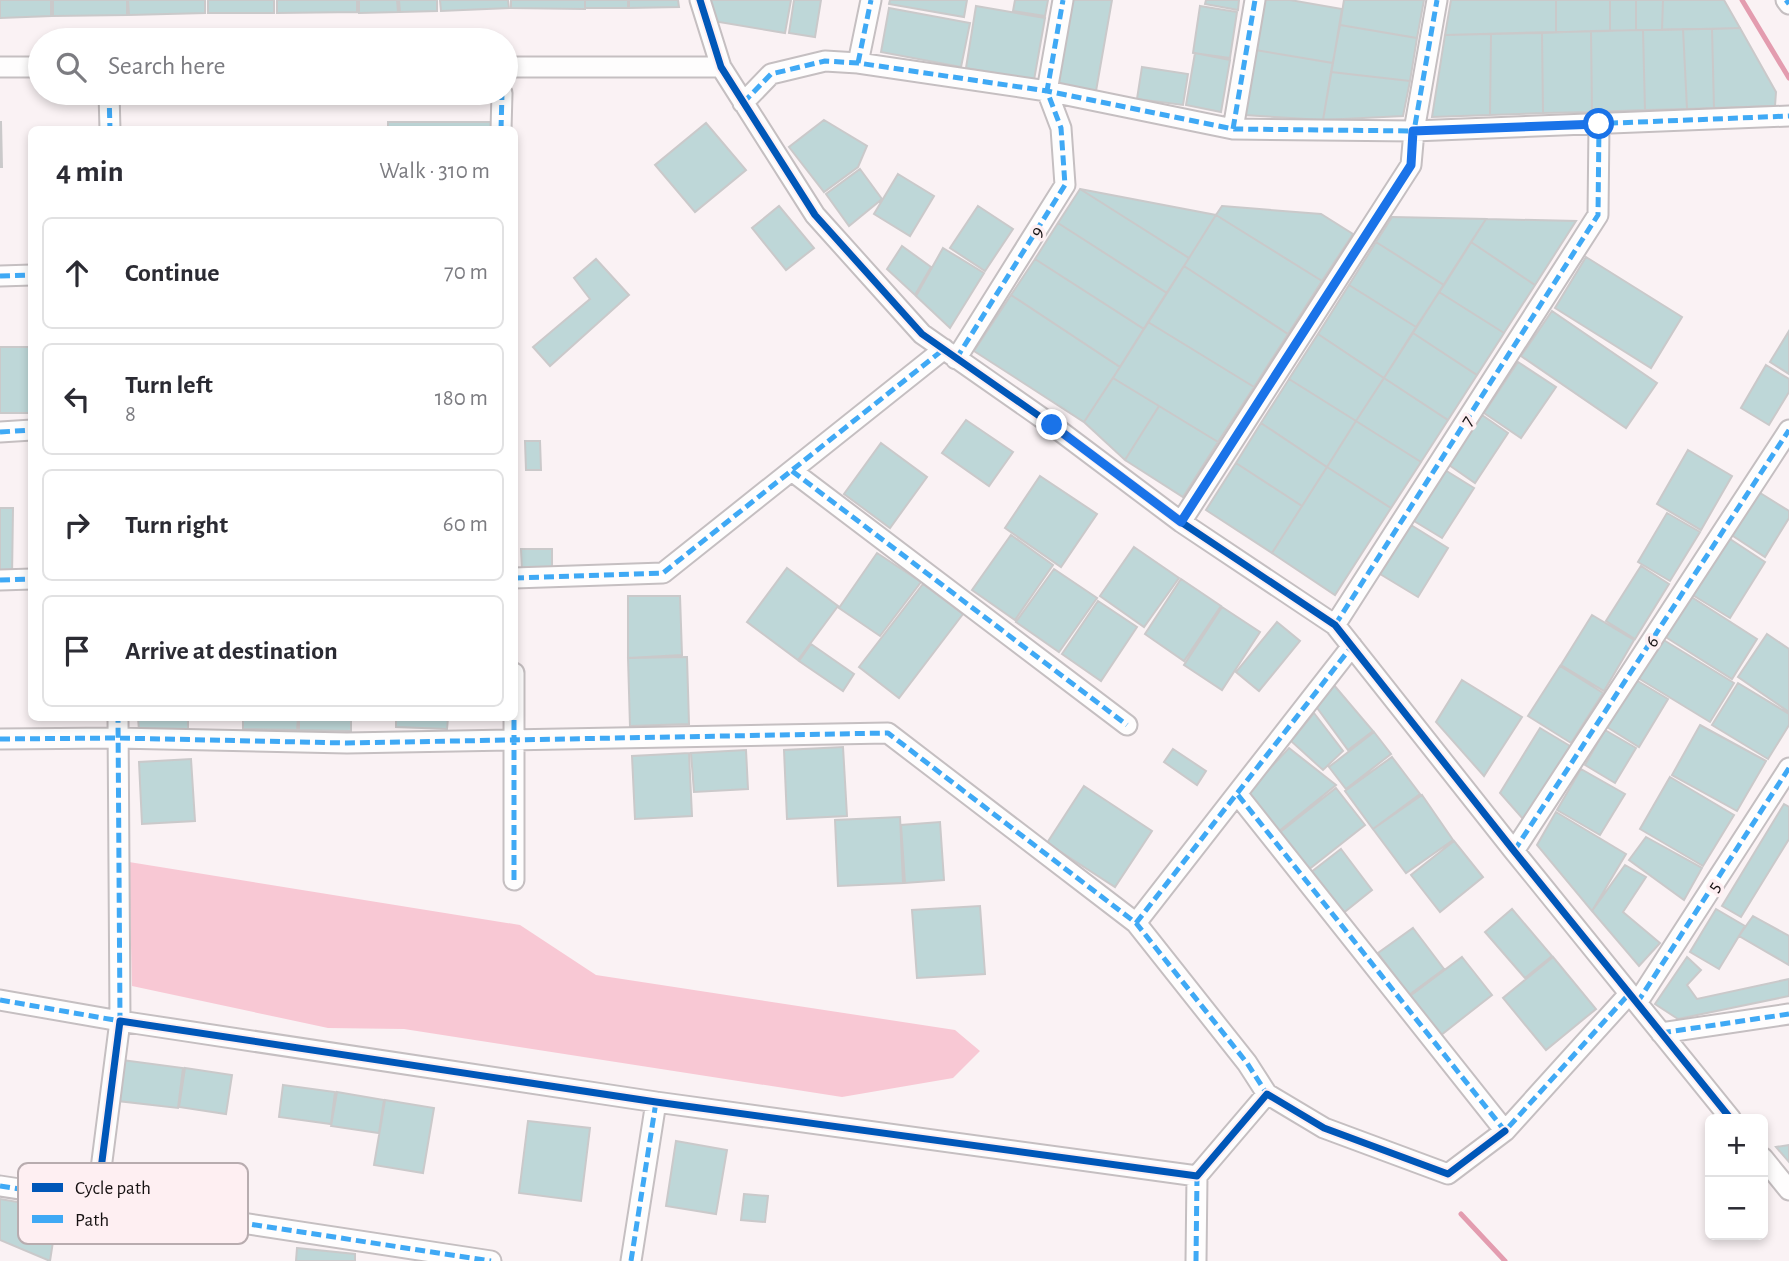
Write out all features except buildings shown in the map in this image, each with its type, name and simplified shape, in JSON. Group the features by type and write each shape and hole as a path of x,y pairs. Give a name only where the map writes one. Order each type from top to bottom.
{"street":[{"path":"700,0 721,67 815,215 922,334 1052,425 1181,522 1335,625 1727,1114"},
{"path":"859,63 871,0"},
{"path":"1046,91 1063,0"},
{"path":"1233,129 1255,0"},
{"path":"1181,522 1411,165 1413,131 1437,0"},
{"path":"1786,0 1789,4"},
{"path":"743,103 771,74 825,61 859,63 1046,91 1233,129 1413,131 1788,117"},
{"path":"0,67 28,67"},
{"path":"518,67 721,67"},
{"name":"9","path":"518,578 663,573 792,471 950,354 1065,185 1061,128 1046,91"},
{"path":"109,105 110,126"},
{"path":"502,105 502,126"},
{"name":"7","path":"1335,625 1598,215 1599,124"},
{"path":"0,276 28,275"},
{"path":"0,432 28,430"},
{"name":"6","path":"1514,851 1789,430"},
{"path":"792,471 1126,725"},
{"path":"0,580 28,579"},
{"path":"1136,923 1352,646"},
{"path":"102,1163 120,1021 118,721"},
{"path":"514,880 515,721"},
{"path":"0,738 117,737 347,743 888,733 1136,923 1247,1063 1268,1094 1197,1176 1196,1261"},
{"name":"5","path":"1268,1094 1324,1128 1448,1174 1505,1131 1633,998 1789,768"},
{"path":"1238,795 1505,1131"},
{"path":"0,1000 120,1021 656,1102 1197,1176"},
{"path":"1661,1033 1789,1014"},
{"path":"631,1261 656,1102"},
{"path":"1768,1164 1789,1190"},
{"path":"0,1186 18,1189"},
{"path":"248,1223 491,1261"}],"shaded area":[{"path":"129,862 520,925 596,975 955,1030 980,1051 953,1078 842,1097 404,1029 328,1028 132,986"}],"waterway":[{"path":"1742,0 1789,78"},
{"path":"1461,1214 1505,1261"}],"marked path":[{"path":"858,63 871,0"},
{"path":"956,359 1065,185 1061,128 1047,91 1063,0"},
{"path":"1233,129 1255,0"},
{"path":"1181,522 1411,165 1414,131 1437,0"},
{"path":"1786,0 1789,4"},
{"path":"743,103 771,74 825,61 858,63 1047,91 1233,129 1414,131 1789,116"},
{"path":"109,105 110,126"},
{"path":"501,126 502,105"},
{"path":"1335,625 1598,215 1599,124"},
{"path":"0,276 28,275"},
{"path":"518,578 663,573 944,349"},
{"path":"0,432 28,430"},
{"path":"1514,851 1789,430"},
{"path":"792,471 1127,725"},
{"path":"0,580 28,579"},
{"path":"1136,923 1352,646"},
{"path":"0,1000 120,1021 118,721"},
{"path":"514,721 514,880"},
{"path":"0,739 117,738 347,743 888,733 1136,923 1247,1063 1267,1094"},
{"path":"1637,1003 1789,768"},
{"path":"1238,795 1505,1131 1629,994"},
{"path":"1661,1033 1789,1014"},
{"path":"631,1261 656,1102"},
{"path":"1196,1261 1197,1176"},
{"path":"0,1186 18,1189"},
{"path":"248,1224 491,1261"}],"cycle path":[{"path":"700,0 721,67 815,215 922,334 1052,425 1181,522 1335,625 1727,1114"},
{"path":"102,1163 120,1021 656,1102 1197,1176 1267,1094 1324,1128 1448,1174 1505,1131"}],"route":[{"path":"1052,425 1181,522 1411,165 1413,131 1599,124"}]}
